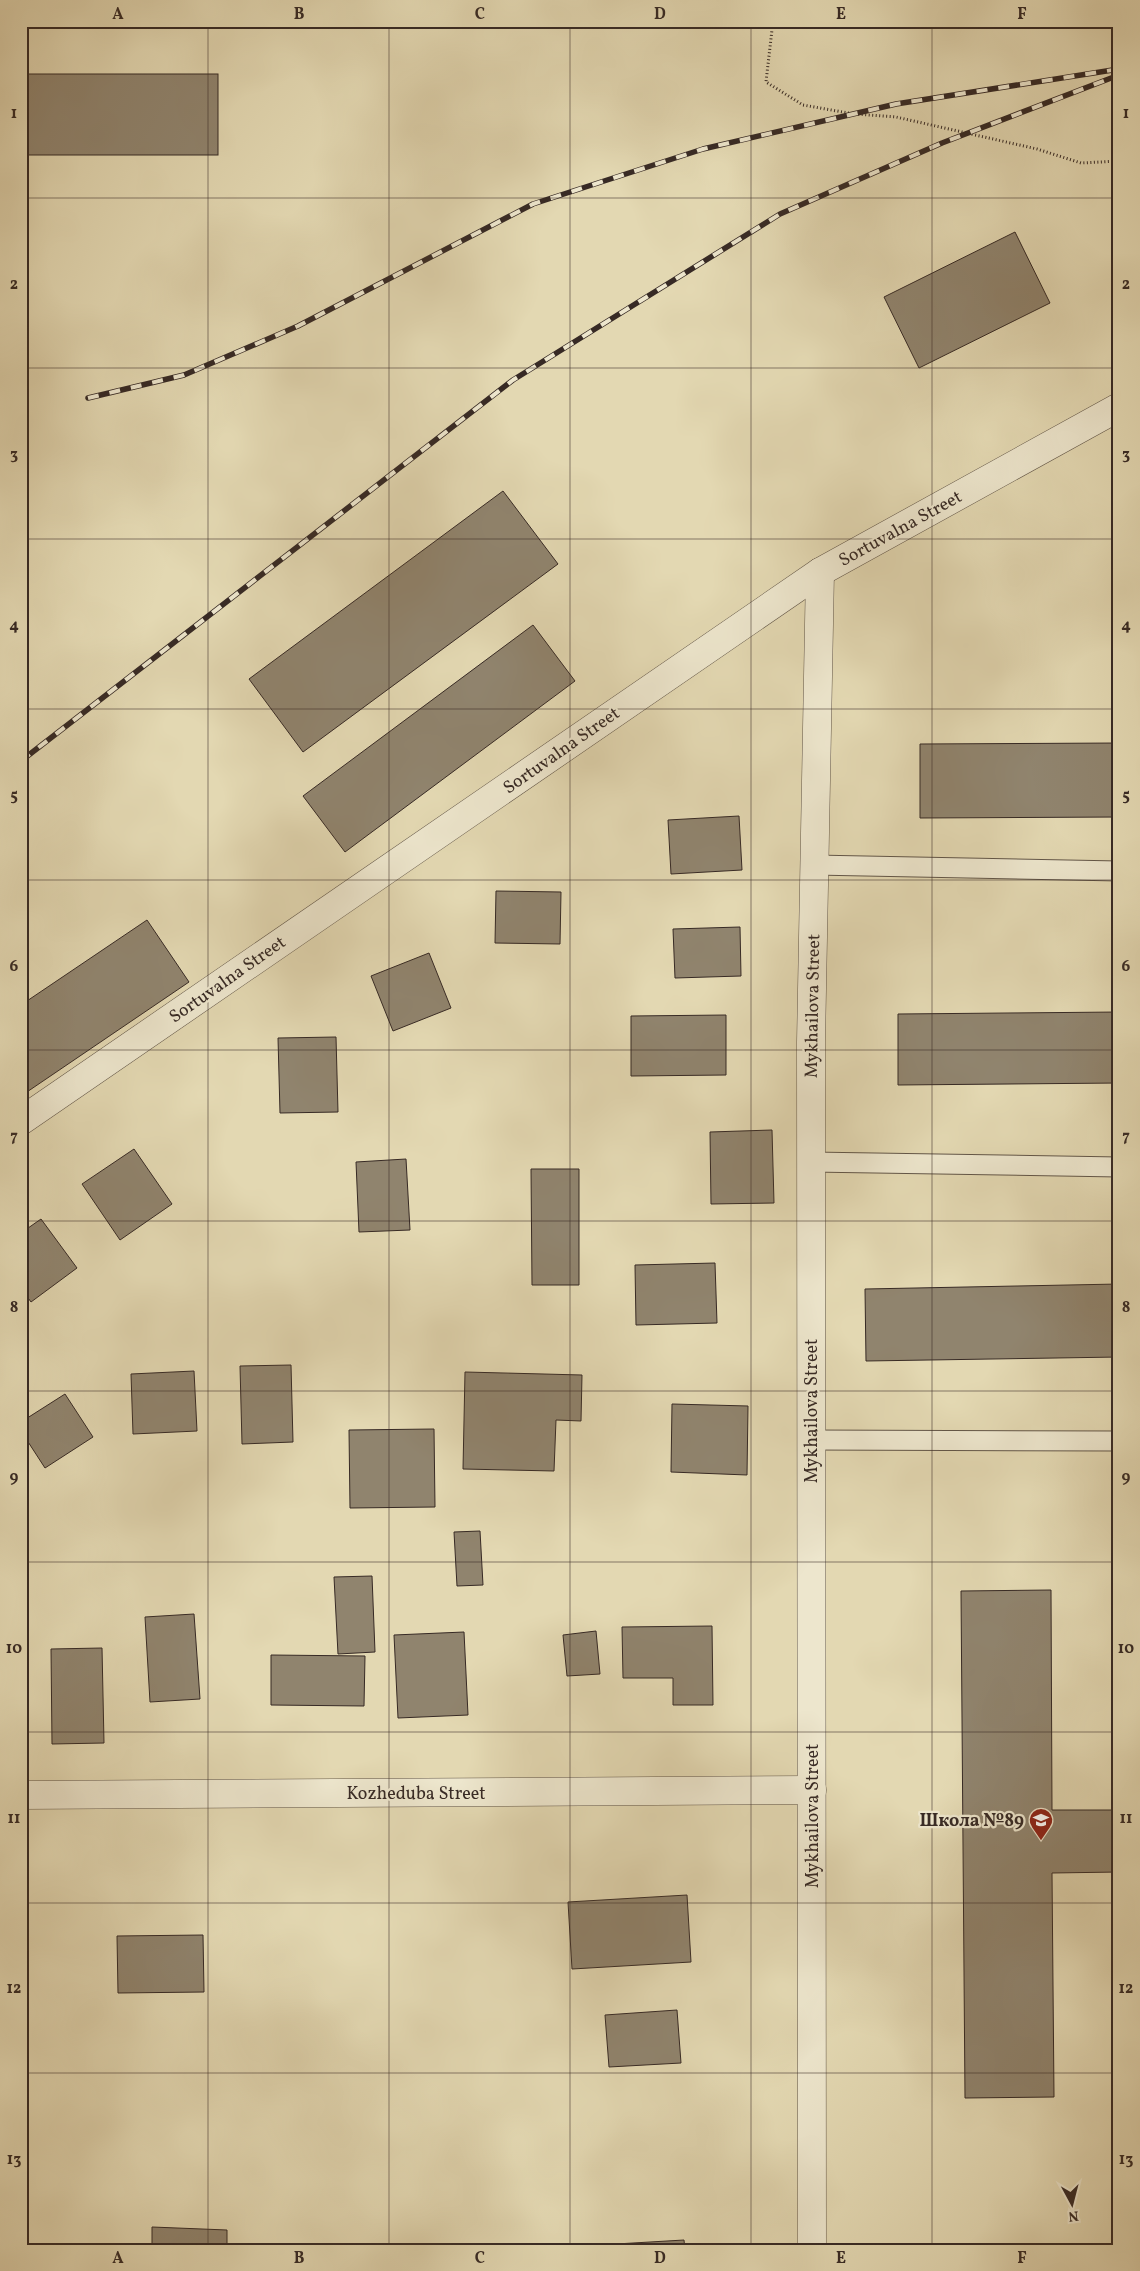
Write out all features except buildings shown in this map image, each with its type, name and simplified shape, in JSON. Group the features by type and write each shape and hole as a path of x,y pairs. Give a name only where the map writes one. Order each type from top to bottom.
{"street":[{"name":"Sortuvalna Street","path":"21,1121 820,572 1119,407"},
{"name":"Mykhailova Street","path":"812,2250 811,1162 814,865 820,572"},
{"name":"Kozheduba Street","path":"21,1795 812,1790"}],"lane":[{"path":"814,865 1119,870"},
{"path":"811,1162 1119,1167"},
{"path":"811,1440 1119,1441"}],"path":[{"path":"773,21 766,82 803,105 854,114 896,117 1037,149 1081,163 1119,161"}],"railway":[{"path":"88,398 184,375 298,326 533,204 703,149 896,104 1119,69"},
{"path":"21,761 513,380 780,214 942,143 1119,75"}],"place":[{"name":"Школа №89","path":"1041,1841"}]}
